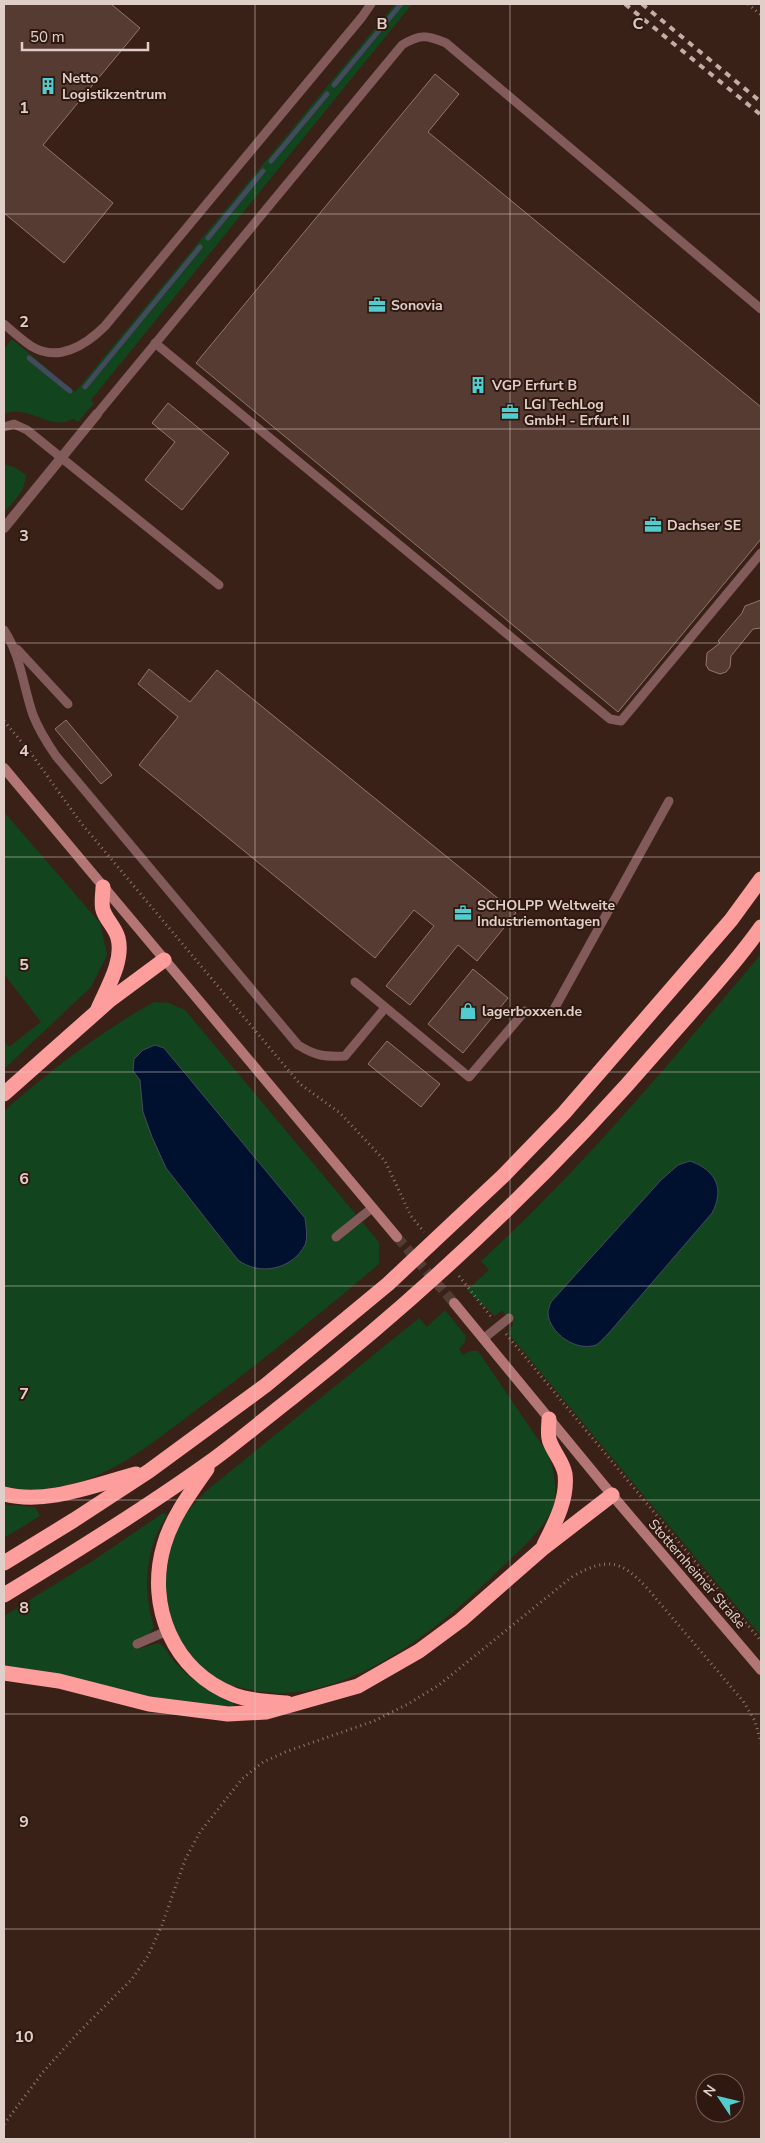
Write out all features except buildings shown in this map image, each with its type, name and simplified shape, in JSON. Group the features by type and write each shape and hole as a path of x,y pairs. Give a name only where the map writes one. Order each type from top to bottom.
{"highway":[{"path":"4,1563 149,1471 266,1386 388,1284 503,1176 564,1113 731,920 761,879"},
{"path":"97,1012 116,966 118,950 118,938 113,925 103,910 103,887"},
{"path":"4,1595 147,1505 215,1459 406,1304 469,1247 569,1150 612,1103 761,927"},
{"path":"4,1094 97,1012 164,960"},
{"path":"542,1549 560,1512 565,1474 559,1457 549,1441 549,1419"},
{"path":"215,1459 187,1497 164,1543 159,1569 158,1597 167,1631 175,1646 190,1665 212,1684 236,1696 296,1704"},
{"path":"4,1494 34,1496 66,1494 149,1471"},
{"path":"4,1673 59,1681 149,1704 228,1714 266,1712 358,1686 419,1651 460,1620 542,1549 612,1495"}],"main road":[{"path":"4,768 397,1237"},
{"name":"Stotternheimer Straße","path":"454,1303 612,1495 761,1670"}],"street":[{"path":"4,528 97,414"}],"lane":[{"path":"4,324 33,347 49,351 76,348 91,340 105,326 371,4"},
{"path":"97,414 402,44 416,36 431,36 446,43 761,309"},
{"path":"156,343 610,719 621,721 761,553"},
{"path":"4,427 14,424 20,426 62,457 219,585"},
{"path":"4,630 13,645 68,704"},
{"path":"13,645 33,715 44,739 56,756 298,1045 313,1054 327,1057 345,1056 386,1008"},
{"path":"553,1010 668,801"},
{"path":"355,982 469,1077 525,1010"},
{"path":"336,1237 372,1208"},
{"path":"483,1339 510,1318"},
{"path":"137,1644 167,1631"}],"path":[{"path":"748,4 761,15"},
{"path":"4,721 30,752 81,823 300,1084 340,1113 385,1161 411,1216 428,1238"},
{"path":"458,1275 761,1641"},
{"path":"4,2124 67,2045 132,1979 148,1956 162,1925 184,1860 196,1840 242,1779 263,1762 288,1751 374,1721 408,1704 439,1684 478,1654 573,1576 594,1565 614,1564 633,1573 743,1701 755,1721 761,1743"}],"green space":[{"path":"395,4 412,4 91,400 94,403 78,422 73,419 55,422 22,412 4,414 4,349 12,339 75,392"},
{"path":"4,464 14,467 26,475 24,486 4,512"},
{"path":"4,812 100,923 107,955 91,987 4,1069 4,1041 9,1047 41,1022 4,974"},
{"path":"761,954 761,1636 508,1333 513,1324 502,1310 495,1316 467,1290 489,1270 481,1261 591,1151"},
{"path":"154,1002 169,1003 185,1010 379,1242 379,1264 242,1375 170,1430 129,1458 101,1474 66,1485 45,1489 24,1489 4,1486 4,1111 76,1053 114,1026"},
{"path":"445,1310 465,1335 465,1342 459,1349 463,1355 470,1351 478,1351 548,1454 554,1473 555,1487 553,1506 544,1524 473,1595 445,1618 415,1641 383,1661 350,1678 316,1689 281,1693 247,1689 225,1683 216,1678 200,1665 181,1640 171,1622 164,1595 165,1567 173,1539 186,1514 206,1491 419,1318 427,1327"},
{"path":"4,1505 35,1507 40,1516 4,1538"},
{"path":"163,1513 167,1515 154,1542 148,1570 148,1598 154,1627 149,1634 134,1640 137,1649 158,1643 165,1648 173,1660 194,1680 217,1695 234,1703 233,1709 160,1704 4,1667 4,1616 94,1560"}],"water":[{"path":"155,1045 164,1048 305,1218 307,1235 305,1245 292,1260 284,1265 265,1269 255,1268 238,1260 166,1168 143,1112 140,1080 133,1071 134,1059 143,1050"},
{"path":"690,1161 706,1170 716,1181 718,1196 712,1213 599,1343 596,1345 580,1346 558,1334 553,1327 548,1312 551,1302 661,1180 678,1165"}],"waterway":[{"path":"334,85 401,4"},
{"path":"271,161 327,94"},
{"path":"208,238 263,171"},
{"path":"85,387 200,247"},
{"path":"29,358 70,391"}],"tunnel":[{"path":"397,1237 454,1303"}],"railway":[{"path":"625,4 761,115"},
{"path":"642,4 761,102"}],"place":[{"name":"Netto Logistikzentrum","path":"48,86"},
{"name":"Sonovia","path":"377,305"},
{"name":"VGP Erfurt B","path":"478,385"},
{"name":"LGI TechLog GmbH - Erfurt II","path":"510,412"},
{"name":"Dachser SE","path":"653,525"},
{"name":"SCHOLPP Weltweite Industriemontagen","path":"463,913"},
{"name":"lagerboxxen.de","path":"468,1011"}]}
